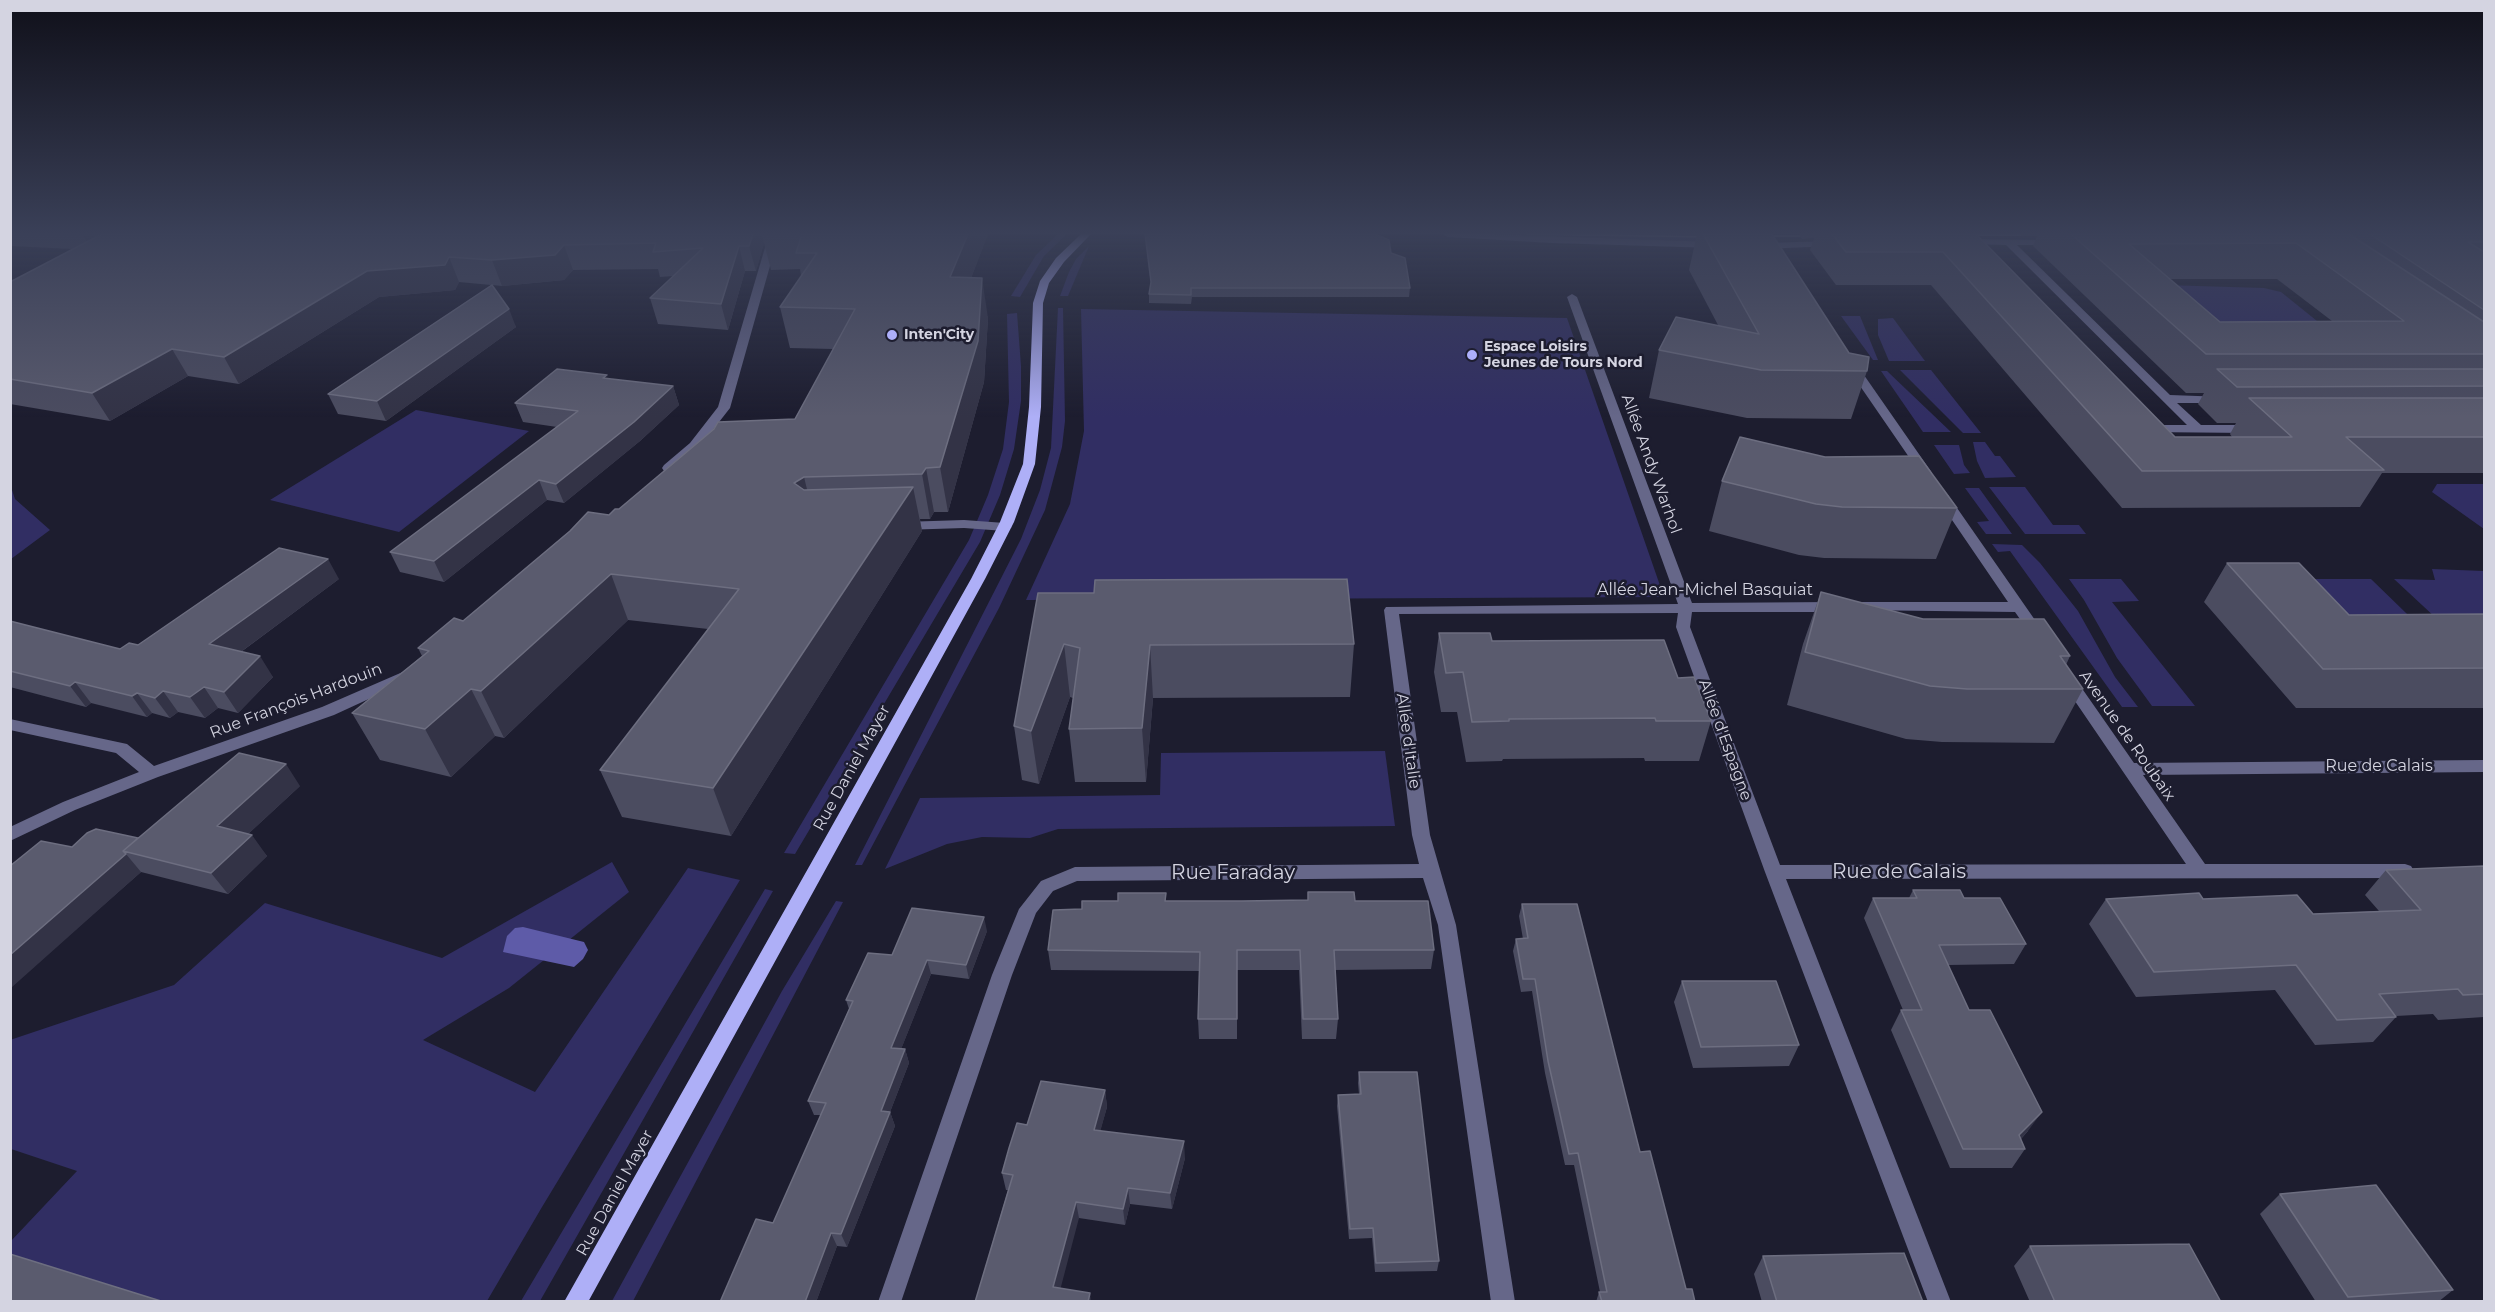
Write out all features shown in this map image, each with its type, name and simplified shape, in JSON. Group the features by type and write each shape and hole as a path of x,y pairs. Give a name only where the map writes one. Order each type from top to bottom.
{"main road":[{"name":"Rue Daniel Mayer","path":"575,1302 1005,527 1029,464 1035,407 1038,303 1040,295"}],"street":[{"path":"660,476 694,446 724,408 756,295"},
{"path":"2063,295 2198,429"},
{"name":"Allée Andy Warhol","path":"1572,297 1686,607"},
{"path":"1845,356 2044,644"},
{"path":"2167,399 2235,399"},
{"path":"2132,420 2140,429 2266,429"},
{"path":"884,526 964,524 1005,527"},
{"name":"Allée d'Espagne","path":"1686,607 1683,627 1773,872"},
{"name":"Allée Jean-Michel Basquiat","path":"1391,610 2018,607"},
{"name":"Allée d'Italie","path":"1391,610 1421,835 1430,871"},
{"name":"Rue François Hardouin","path":"10,835 69,806 152,772 317,715 414,671"},
{"name":"Avenue de Roubaix","path":"2063,672 2200,872"},
{"path":"10,724 121,748 152,772"},
{"name":"Rue de Calais","path":"2130,769 2484,766"},
{"path":"1430,871 1447,925 1503,1302"},
{"name":"Rue Faraday","path":"889,1302 1002,975 1028,909 1047,886 1075,874 1430,871"},
{"name":"Rue de Calais","path":"1773,872 2425,871"},
{"path":"1773,872 1940,1302"}],"shaded area":[{"path":"2175,295 2285,295 2327,329 2222,342"},
{"path":"1058,308 1063,308 1065,421 1062,447 1045,510 999,608 862,865 855,865 1021,539 1040,490 1051,448"},
{"path":"1081,309 1567,318 1664,597 1026,600 1070,504 1084,431"},
{"path":"1017,313 1021,401 1014,449 1000,495 980,542 795,854 784,853 969,540 988,495 1003,449 1009,402 1007,314"},
{"path":"1841,316 1860,316 1878,360 1873,360"},
{"path":"1893,318 1925,361 1889,361 1878,335 1878,319"},
{"path":"1900,370 1931,370 1981,433 1963,433"},
{"path":"1881,371 1887,371 1951,432 1923,432"},
{"path":"416,410 529,431 399,532 270,500"},
{"path":"1973,442 1985,442 1995,456 2000,456 2016,477 1985,478 1977,461"},
{"path":"1934,445 1959,445 1964,465 1970,473 1954,474"},
{"path":"2437,484 2484,484 2484,529 2432,492"},
{"path":"11,487 15,499 50,530 11,559"},
{"path":"1989,487 2025,487 2053,525 2079,525 2086,534 2025,534"},
{"path":"1965,488 1979,488 2012,534 1986,534 1977,522 1989,521"},
{"path":"1992,544 2022,545 2040,563 2078,611 2115,677 2138,707 2122,707 2010,551 1998,552"},
{"path":"2432,569 2484,571 2484,645 2465,645 2394,579 2435,580"},
{"path":"2069,579 2121,579 2139,601 2112,602 2195,706 2152,706 2117,658 2084,600"},
{"path":"2312,579 2371,579 2440,646 2379,646"},
{"path":"1385,751 1395,826 1058,829 1030,838 982,837 947,844 885,869 920,798 1160,795 1161,753"},
{"path":"612,862 629,892 509,988 423,1040 535,1092 688,868 740,880 487,1301 127,1301 11,1265 11,1241 77,1171 11,1149 10,1040 174,985 265,903 442,958"},
{"path":"765,889 773,891 540,1301 521,1301"},
{"path":"836,901 843,902 633,1301 612,1301 782,991"},
{"path":"523,927 584,942 588,950 583,959 574,967 503,952 507,936 515,928"}],"building":[{"path":"10,295 327,295 224,357 172,349 92,393 10,379"},
{"path":"477,295 499,295 509,309 377,401 328,394"},
{"path":"653,295 724,295 721,304 650,298"},
{"path":"788,295 981,295 978,341 940,467 926,468 922,474 804,477 794,483 804,490 913,487 713,788 600,770 739,589 611,574 481,691 471,689 425,729 352,713 429,651 418,648 454,618 463,621 570,531 588,512 609,515 615,509 619,509 714,429 718,422 795,419 855,309 780,307"},
{"path":"1737,295 1812,295 1849,353 1869,357 1867,371 1761,370 1659,350 1676,317 1759,334"},
{"path":"1982,295 2036,295 2175,437 2292,437 2249,398 2484,398 2484,437 2346,437 2384,470 2142,471"},
{"path":"2140,295 2189,295 2220,322 2404,321 2368,295 2443,295 2484,322 2484,354 2206,354"},
{"path":"2462,295 2484,295 2484,310"},
{"path":"557,369 607,375 603,378 673,386 634,422 556,484 539,480 434,561 390,552 578,411 515,403"},
{"path":"2217,369 2484,369 2484,386 2237,387"},
{"path":"1740,437 1825,457 1919,456 1957,508 1842,507 1816,504 1722,481"},
{"path":"279,548 328,559 209,644 260,656 224,692 204,687 190,697 163,691 155,698 137,693 132,696 75,682 70,686 10,671 10,621 120,649 129,643 138,645"},
{"path":"2227,563 2299,563 2349,615 2484,614 2484,668 2323,669"},
{"path":"1347,579 1354,644 1150,645 1142,728 1069,729 1080,648 1064,644 1031,731 1014,726 1038,593 1094,593 1095,580"},
{"path":"1821,592 1923,619 2044,619 2070,656 2060,656 2083,689 1967,689 1930,686 1805,652"},
{"path":"1439,633 1490,633 1492,641 1664,640 1678,678 1694,677 1711,721 1656,721 1655,718 1509,719 1509,721 1472,722 1463,672 1446,673"},
{"path":"239,753 286,764 217,826 252,835 211,873 123,851"},
{"path":"96,829 138,838 123,851 126,854 10,955 10,866 41,841 72,847 87,833"},
{"path":"2484,866 2484,994 2463,995 2458,989 2379,994 2396,1017 2337,1020 2296,965 2154,972 2106,899 2199,893 2203,899 2297,895 2313,914 2421,910 2386,870"},
{"path":"1913,890 1960,890 1964,898 2000,898 2026,944 1939,945 1969,1010 1990,1010 2042,1112 2019,1135 2025,1149 1963,1149 1901,1010 1922,1010 1873,898 1917,898"},
{"path":"1308,892 1354,892 1355,901 1428,901 1434,950 1334,950 1338,1019 1303,1019 1300,950 1237,950 1237,1019 1198,1019 1200,952 1048,950 1053,910 1082,909 1082,901 1118,901 1118,893 1166,893 1165,901 1308,900"},
{"path":"1522,904 1577,904 1640,1152 1650,1151 1686,1289 1692,1289 1695,1302 1602,1302 1599,1292 1607,1292 1578,1153 1569,1154 1548,1061 1535,979 1523,979 1516,939 1528,938"},
{"path":"912,908 984,917 966,965 927,960 891,1048 905,1049 881,1111 890,1112 841,1234 831,1233 805,1302 720,1302 756,1219 773,1223 826,1103 808,1101 853,1001 846,1000 868,953 892,955"},
{"path":"1682,981 1776,981 1799,1045 1701,1047"},
{"path":"1359,1072 1417,1072 1439,1261 1376,1263 1373,1228 1350,1229 1338,1095 1361,1094"},
{"path":"1041,1081 1105,1090 1094,1130 1184,1141 1170,1193 1128,1188 1123,1209 1076,1202 1053,1287 1090,1293 1088,1302 975,1302 1013,1175 1002,1173 1009,1148 1017,1123 1027,1125"},
{"path":"2376,1185 2453,1290 2348,1297 2280,1194"},
{"path":"2189,1244 2221,1302 2055,1302 2030,1246"},
{"path":"1904,1253 1923,1302 1777,1302 1763,1256"},
{"path":"10,1254 164,1302 10,1302"}],"place":[{"name":"Inten'City","path":"892,335"},
{"name":"Espace Loisirs Jeunes de Tours Nord","path":"1472,355"}]}
